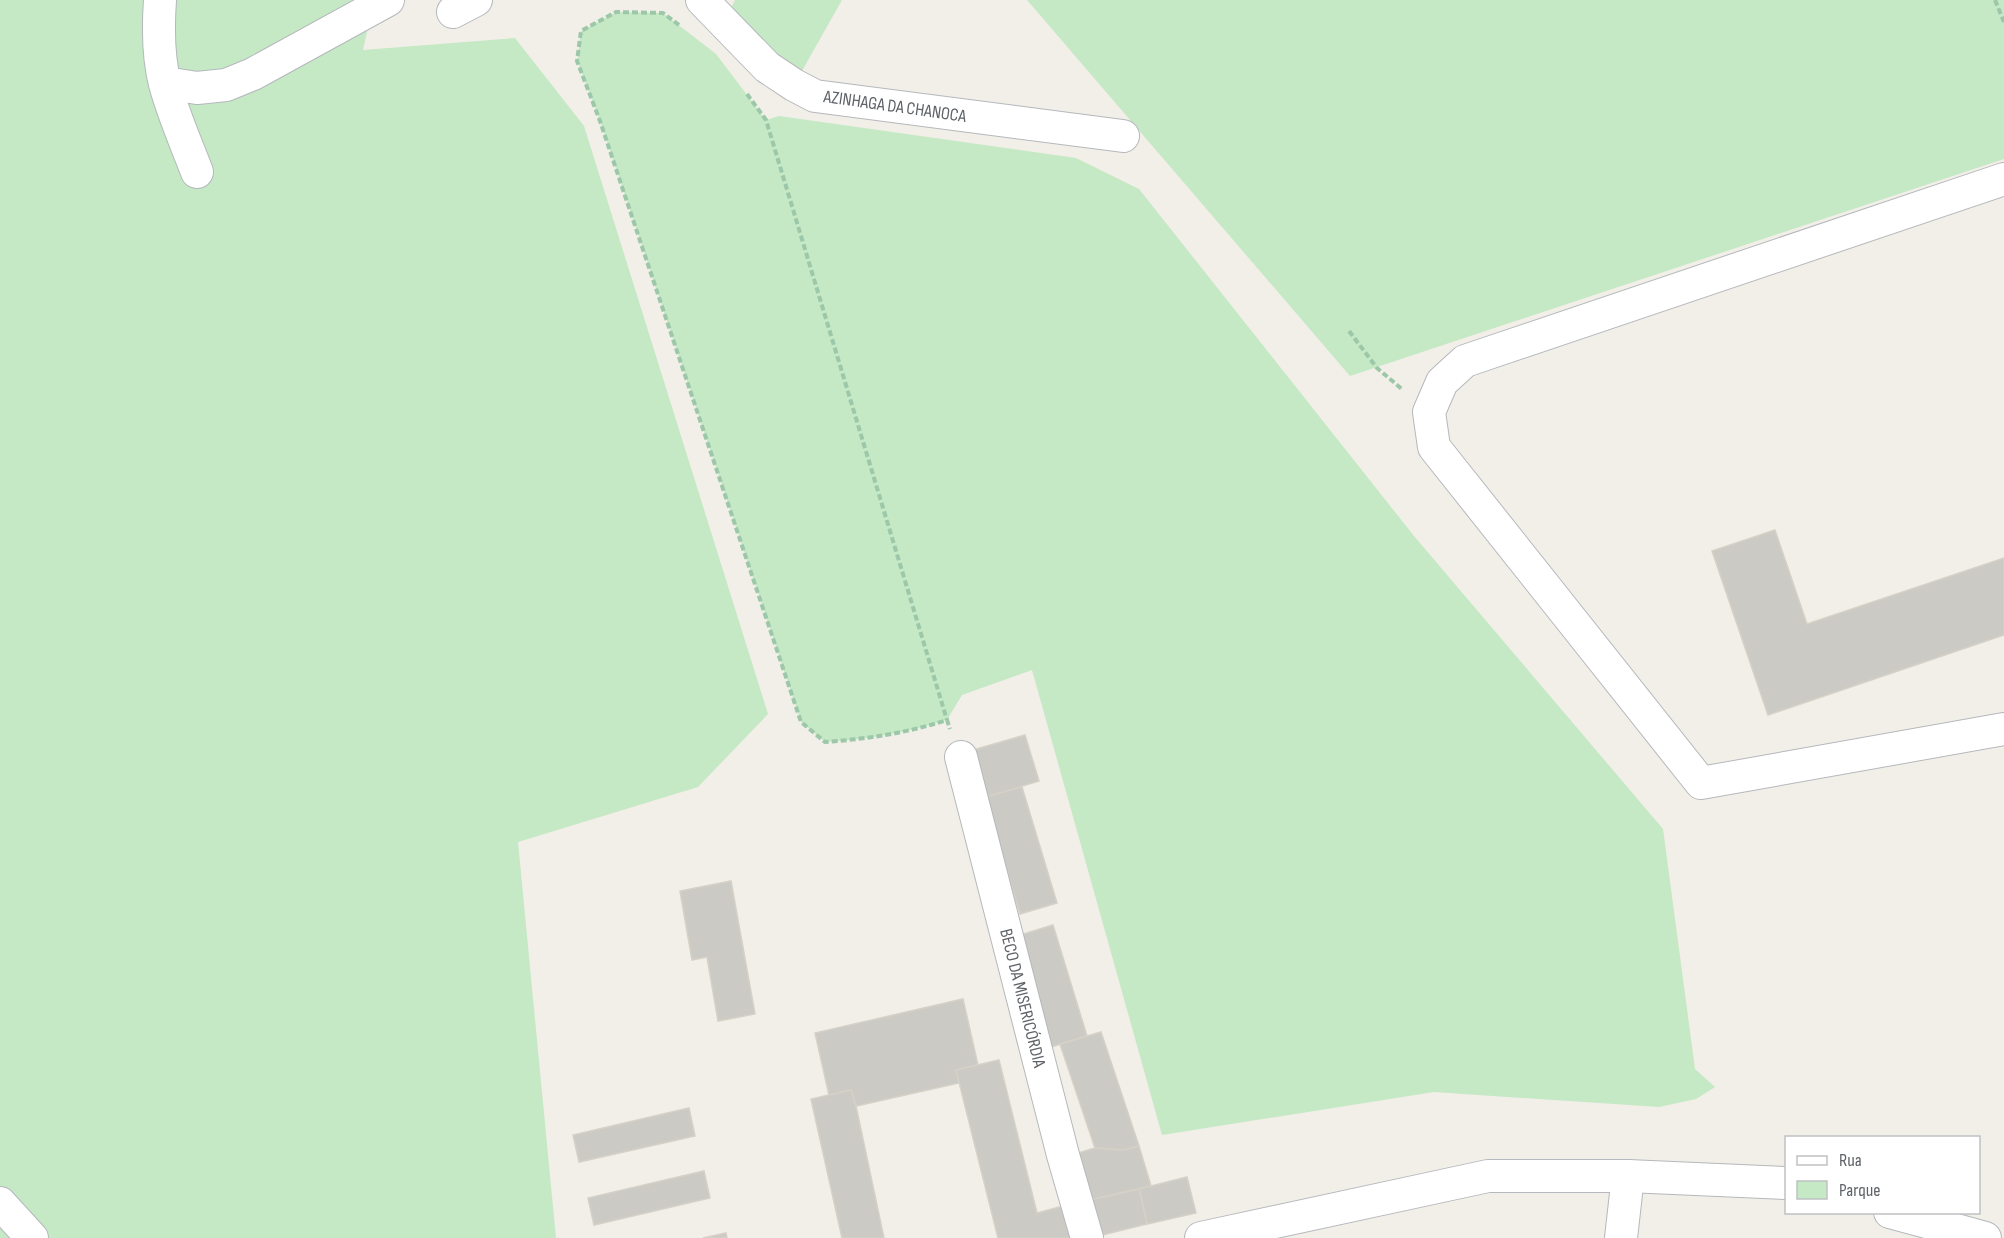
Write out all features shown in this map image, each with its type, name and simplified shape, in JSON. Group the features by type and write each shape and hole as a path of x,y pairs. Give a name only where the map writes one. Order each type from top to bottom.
{"street":[{"path":"160,0 158,24 165,83 197,172"},
{"path":"165,83 197,88 226,85 253,74 388,0"},
{"name":"AZINHAGA DA CHANOCA","path":"702,0 767,67 815,96 1123,136"},
{"path":"2004,179 1465,361 1442,382 1429,412 1434,447 1701,783 2004,729"},
{"name":"BECO DA MISERICÓRDIA","path":"961,757 1063,1155 1087,1238"},
{"path":"1216,1236 1488,1176 1628,1176 1785,1183"},
{"path":"1621,1238 1628,1176"},
{"path":"0,1203 32,1238"},
{"path":"1895,1214 1936,1232 1985,1238"}],"path":[{"path":"1995,0 2004,22"},
{"path":"681,27 663,13 616,12 581,31 577,60 600,121 801,722 825,742 865,740 914,731 947,720"},
{"path":"745,92 766,120 947,720 961,757"},
{"path":"1349,331 1377,368 1429,412"}],"green space":[{"path":"0,0 374,0 363,50 515,38 584,126 768,714 698,787 518,842 556,1238 0,1238"},
{"path":"735,0 842,0 794,85 724,22"},
{"path":"1027,0 2004,0 2004,159 1350,376"},
{"path":"616,12 663,13 716,54 766,120 779,116 1076,158 1139,189 1414,536 1663,829 1695,1069 1715,1087 1696,1099 1659,1107 1434,1092 1162,1135 1032,670 962,695 947,720 902,732 825,742 801,722 600,121 577,61 581,31"}],"building":[{"path":"1775,530 1807,624 2004,558 2004,635 1768,715 1712,551"},
{"path":"1025,735 1039,781 987,797 973,750"},
{"path":"1022,787 1057,903 1020,914 985,797"},
{"path":"731,881 755,1014 718,1021 707,957 692,960 680,891"},
{"path":"1053,925 1087,1036 1051,1047 1017,936"},
{"path":"963,999 978,1065 956,1070 959,1083 856,1106 851,1090 829,1095 815,1033"},
{"path":"1101,1032 1139,1146 1124,1150 1095,1148 1060,1044"},
{"path":"999,1060 1037,1213 1067,1205 1075,1238 998,1238 956,1070"},
{"path":"851,1090 884,1238 842,1238 811,1099"},
{"path":"689,1108 695,1136 579,1162 573,1135"},
{"path":"1139,1146 1151,1186 1090,1200 1078,1153 1095,1148 1124,1150"},
{"path":"704,1171 710,1198 594,1225 588,1198"},
{"path":"1187,1177 1196,1213 1147,1224 1139,1189"},
{"path":"1139,1189 1147,1224 1098,1236 1090,1200"},
{"path":"726,1233 727,1238 703,1238"}]}
